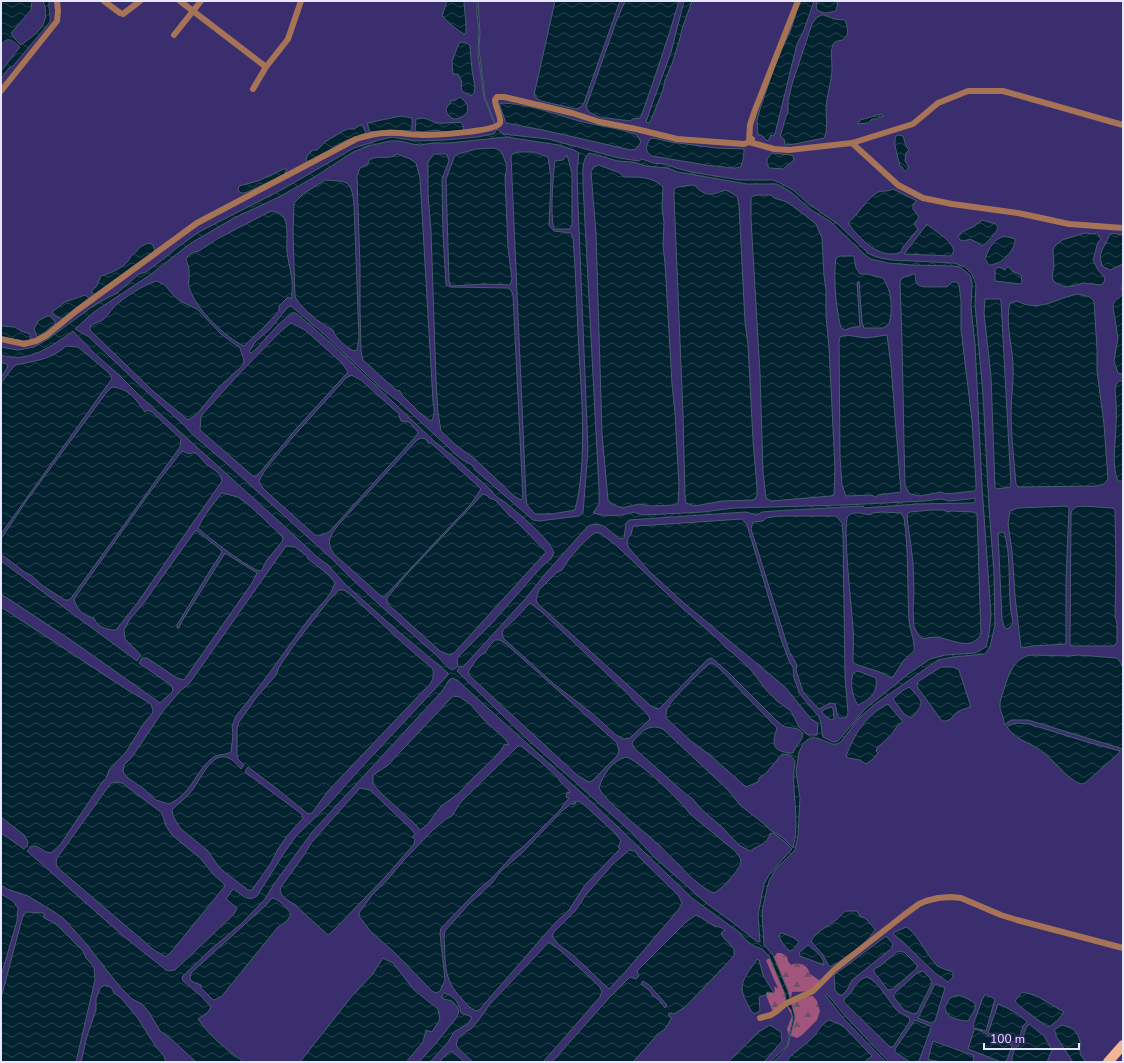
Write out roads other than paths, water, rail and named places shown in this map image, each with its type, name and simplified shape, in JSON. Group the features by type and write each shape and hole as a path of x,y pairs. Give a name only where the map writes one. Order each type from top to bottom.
{"main road":[{"path":"1108,1062 1123,1045"}],"street":[{"path":"1,91 57,21 57,1"},
{"path":"104,1 123,14 140,1"},
{"path":"180,1 266,67"},
{"path":"174,36 201,1"},
{"path":"253,88 266,67 288,39 301,1"},
{"path":"751,140 750,125 755,110 798,1"},
{"path":"751,140 774,149 789,150 852,143 913,124 938,103 968,91 1003,92 1123,125"},
{"path":"1,339 24,344 36,341 47,335 75,312 198,223 356,139 384,132 421,135 449,135 496,127 500,123 495,100 498,97 504,97 572,113 600,122 677,139 736,144 744,144 751,140"},
{"path":"852,143 898,186 922,198 952,204 1018,213 1069,224 1123,228"},
{"path":"760,1018 777,1012 784,1004 813,991 834,969 919,904 938,898 960,898 1017,920 1123,948"}],"water":[{"path":"1,1 32,1 31,10 11,33 21,45 37,32 44,22 46,16 43,1 49,1 50,22 1,79 1,71 20,47 10,40 6,40 1,45"},
{"path":"447,1 465,1 466,33 464,34 458,30 442,16"},
{"path":"478,1 480,33 479,49 485,97 497,129 484,98 478,53 479,31 477,14"},
{"path":"555,1 620,1 584,103 581,107 576,109 541,101 536,98 536,95 534,95"},
{"path":"625,1 679,1 642,114 640,118 632,119 631,121 601,118 589,112 586,107"},
{"path":"684,1 692,1 663,90 649,123 646,122 671,52"},
{"path":"800,1 814,1 804,30 797,44 776,130 774,136 771,135 768,141 761,135 758,135 757,120 778,56 790,32"},
{"path":"818,1 838,1 836,11 826,13 817,10 816,5"},
{"path":"821,15 834,19 845,20 848,30 846,37 843,40 835,42 832,48 832,72 827,98 825,135 824,138 785,145 784,139 780,137 788,113 788,101 792,84 812,24 816,18"},
{"path":"461,42 467,43 470,46 475,87 474,93 471,96 462,91 462,82 458,74 453,74 452,62 458,45"},
{"path":"460,97 467,104 468,108 463,117 453,119 447,114 446,109 451,100 454,101"},
{"path":"500,103 510,103 530,107 579,121 623,131 637,135 641,142 636,149 631,150 506,123"},
{"path":"881,114 884,116 880,116 878,119 872,119 868,123 858,124 860,120"},
{"path":"401,116 412,118 412,129 409,131 390,130 370,132 367,123"},
{"path":"423,118 438,123 462,123 464,130 444,132 436,130 423,132 415,131 416,119"},
{"path":"362,124 366,133 345,141 309,163 306,160 307,156 313,150 317,150 325,142 343,131 354,129"},
{"path":"497,129 503,134 548,139 619,158 639,161 642,159 691,172 740,180 773,180 793,190 809,204 839,225 869,254 892,260 954,263 965,267 972,274 976,284 975,304 983,395 994,573 995,625 990,647 985,654 938,660 875,704 858,719 841,742 835,745 817,738 811,738 803,744 799,752 796,772 800,797 798,836 795,850 776,869 769,881 762,912 764,945 773,955 788,991 795,1017 788,1046 778,1058 772,1062 770,1062 787,1046 793,1018 791,1010 787,1005 785,994 769,956 762,949 747,941 739,932 692,898 595,805 457,680 452,678 443,690 313,831 274,884 265,899 241,924 211,949 182,977 183,981 200,995 211,1007 208,1012 198,1019 219,1042 244,1062 196,1062 170,1038 160,1031 149,1012 142,1004 132,999 120,987 83,940 65,920 28,896 7,889 1,885 1,833 24,849 28,842 24,835 1,817 1,607 151,704 153,711 152,714 144,723 126,752 109,770 106,779 103,781 60,845 51,853 36,846 33,846 27,851 122,935 166,970 170,971 175,970 233,915 237,909 226,899 233,889 250,899 257,896 296,836 327,806 448,675 448,673 345,584 328,565 317,557 138,394 73,331 48,348 21,357 1,355 1,347 18,350 34,347 48,339 96,304 117,293 139,274 146,272 199,232 283,189 354,148 392,137 415,141 445,140 494,134","holes":["506,137 559,145 579,153 577,171 578,205 588,450 583,513 579,516 539,521 533,520 475,470 472,465 461,459 398,401 382,389 324,334 291,306 288,307 270,329 255,342 249,352 251,353 255,350 278,325 292,313 296,313 331,343 436,443 525,520 551,547 554,553 551,559 543,565 493,622 460,655 457,659 458,666 453,670 450,669 226,463 193,435 89,337 75,329 94,312 150,275 191,243 234,218 279,197 316,176 353,152 368,146 390,141 400,141 420,145","589,153 618,161 668,168 678,172 747,184 777,184 791,192 810,209 831,222 871,259 888,263 960,267 970,275 972,282 971,307 975,344 982,487 991,615 986,647 975,653 945,655 930,659 907,675 865,709 838,741 833,742 823,737 819,717 799,693 794,678 793,667 782,642 747,525 742,519 633,526 627,543 629,548 650,572 684,603 785,687 811,719 818,723 817,735 808,735 799,727 791,711 777,701 767,691 751,670 682,608 617,546 600,533 596,532 583,543 569,559 562,570 556,573 539,590 536,600 538,604 651,706 659,709 708,659 712,658 782,725 802,731 802,738 793,753 781,751 775,747 774,739 777,728 716,665 711,663 681,692 666,712 666,718 746,787 758,782 759,778 766,773 782,754 790,755 795,761 794,782 796,827 793,848 782,837 770,830 741,806 728,790 663,729 658,727 649,728 638,735 632,743 634,748 693,799 700,808 722,827 739,845 750,851 765,842 770,834 773,833 792,849 769,875 764,884 758,915 760,942 756,941 706,903 654,857 632,833 527,739 457,671 460,666 463,667 526,598 588,526 598,524 602,525 620,539 624,538 626,523 629,520 746,512 757,515 762,512 863,506 865,508 917,504 972,503 975,502 975,498 950,501 941,499 844,505 734,508 703,512 642,515 634,512 614,516 593,513 599,504 599,489 583,177 583,168 586,156"]},
{"path":"898,135 903,136 909,150 906,153 905,161 909,167 906,171 904,171 900,166 895,146 895,138"},
{"path":"653,138 716,148 744,149 744,156 741,166 732,168 652,156 646,148 650,139"},
{"path":"494,148 499,150 502,153 507,166 505,178 508,248 512,279 510,285 484,284 453,286 450,285 449,281 446,179 455,155 476,149"},
{"path":"534,152 548,157 551,178 549,226 554,231 571,233 573,238 583,432 581,473 575,510 552,514 535,514 527,505 526,497 511,156 514,153"},
{"path":"772,153 790,155 793,156 794,160 783,169 769,168 767,159"},
{"path":"397,154 416,163 420,178 434,411 434,416 431,421 422,415 402,395 400,391 396,390 363,360 361,350 357,176 360,168 368,164 369,160 372,158 391,157"},
{"path":"434,154 447,154 449,161 442,179 446,285 450,287 508,288 511,290 513,295 523,498 521,500 514,496 475,459 457,446 441,431 438,413 436,380 431,231 428,194 428,162"},
{"path":"567,155 572,173 572,224 570,229 554,229 552,205 555,161 563,160"},
{"path":"599,165 620,173 624,177 640,177 650,179 659,183 663,187 663,246 679,486 678,503 675,505 652,506 639,504 622,508 612,504 608,500 602,434 596,233 591,172 594,167"},
{"path":"287,169 284,175 245,193 241,193 238,190 239,186 258,181"},
{"path":"325,180 347,183 350,186 353,196 359,338 357,350 354,351 348,348 336,336 333,330 317,320 307,311 295,297 293,232 294,203 303,194"},
{"path":"692,185 708,194 726,190 737,196 739,205 745,322 748,345 757,487 757,495 755,499 752,500 722,501 695,506 686,503 685,497 674,196 674,189"},
{"path":"893,189 917,201 913,204 913,209 919,217 914,224 918,229 903,247 901,252 893,254 878,251 864,241 848,223 875,194"},
{"path":"758,195 771,195 774,198 787,202 816,224 822,238 835,468 834,495 831,496 771,501 766,498 763,472 760,374 751,219 751,198"},
{"path":"271,211 281,215 286,222 287,252 292,281 291,299 288,297 279,306 279,311 244,346 220,330 199,306 189,288 189,270 186,259 189,255 199,251 217,239"},
{"path":"982,220 996,224 998,228 986,243 982,246 970,239 964,241 960,240 958,236 962,232 973,227"},
{"path":"927,224 945,238 953,247 951,256 904,254"},
{"path":"1085,233 1097,233 1101,239 1098,242 1093,260 1098,270 1105,278 1104,282 1101,285 1083,283 1065,287 1054,282 1052,277 1054,266 1053,250 1055,246 1062,240"},
{"path":"1111,233 1123,235 1123,264 1110,270 1102,266 1100,256"},
{"path":"1005,236 1015,239 1013,248 998,263 989,265 985,259 990,248 997,239"},
{"path":"150,243 153,245 155,251 95,294 92,293 92,290 96,287 101,276 122,266 131,256 136,253 140,247"},
{"path":"840,256 854,256 856,268 860,274 883,278 886,283 890,294 891,312 889,324 883,328 864,328 862,322 859,281 857,283 860,327 853,327 845,330 841,328 836,303 835,283 836,258"},
{"path":"999,267 1005,270 1009,267 1012,271 1021,275 1022,283 995,281 995,269"},
{"path":"915,274 916,282 919,286 947,287 952,282 957,282 959,285 961,300 961,329 972,421 976,484 976,489 974,491 946,494 941,492 920,496 910,494 905,486 900,282 902,278"},
{"path":"157,281 165,285 180,301 197,309 221,334 240,348 243,357 244,363 242,366 220,386 197,414 188,420 153,391 90,330 90,326 103,320 114,307 123,300 140,288"},
{"path":"1123,283 1123,294 1121,287"},
{"path":"1078,294 1090,297 1094,301 1097,371 1104,424 1108,479 1104,484 1096,486 1018,487 1016,484 1012,431 1011,407 1013,370 1008,325 1010,303 1017,301 1033,306 1041,305"},
{"path":"1123,294 1122,374 1118,373 1114,361 1118,338 1113,305 1115,301"},
{"path":"85,295 89,298 62,319 55,316 52,312 65,302"},
{"path":"985,299 1000,299 1001,301 1011,485 1010,487 997,489 995,487 991,377 984,313"},
{"path":"50,316 56,323 37,337 34,329 38,321"},
{"path":"291,323 305,330 342,363 348,372 296,429 257,476 253,476 200,430 201,416 237,376 280,332"},
{"path":"1,326 15,327 30,334 31,340 24,341 1,337"},
{"path":"846,335 866,338 887,335 891,366 901,492 878,495 876,497 871,495 846,496 842,485 840,457 839,342 840,337"},
{"path":"66,346 78,347 109,373 112,378 1,534 1,383 15,365 48,357"},
{"path":"1,362 8,365 1,378"},
{"path":"351,375 361,380 399,414 401,421 409,422 418,434 330,531 320,535 315,535 268,493 259,482 266,470 288,443 346,378"},
{"path":"1119,381 1123,381 1123,481 1118,481 1114,461 1116,416 1115,389"},
{"path":"112,387 123,390 131,395 145,412 148,410 152,412 181,439 180,447 72,597 69,600 65,600 43,586 31,575 26,573 1,554 1,539 27,500"},
{"path":"421,438 426,439 428,443 431,443 481,489 471,504 384,597 334,554 330,545 330,538 339,524 417,440"},
{"path":"182,451 190,454 194,452 196,453 206,464 220,475 222,481 138,602 116,630 103,627 97,624 94,618 81,612 74,599 150,492"},
{"path":"222,493 238,497 250,506 282,536 283,540 266,561 261,571 239,559 198,528 212,505"},
{"path":"483,494 495,500 546,552 454,653 450,655 440,651 389,605 387,598 406,575"},
{"path":"1067,506 1069,508 1066,580 1066,644 1021,648 1008,524 1010,511 1018,508"},
{"path":"1076,507 1113,508 1115,510 1115,616 1117,624 1117,642 1114,646 1071,646 1070,642 1071,514 1072,510"},
{"path":"931,510 973,512 977,514 981,634 976,640 969,643 932,637 924,639 919,636 914,627 913,562 907,517 908,513 910,512"},
{"path":"882,512 901,513 904,518 906,531 909,620 914,647 914,651 903,661 891,678 883,673 853,662 853,632 846,535 846,522 850,514 861,513 869,515"},
{"path":"779,516 836,516 842,523 845,677 848,713 846,718 839,717 835,704 830,703 819,709 803,692 796,670 797,665 789,651 751,529 753,522 763,521 766,518"},
{"path":"195,531 197,531 222,552 177,625 177,628 179,628 225,553 257,573 252,583 184,680 177,678 147,658 142,658 139,663 172,686 173,691 160,703 71,640 1,594 1,561 137,661 141,655 125,639 124,630 130,619 143,604"},
{"path":"1004,532 1007,543 1010,600 1013,623 1006,629 1002,619 998,533"},
{"path":"286,546 295,547 329,575 335,583 333,588 327,598 308,620 236,716 232,726 233,735 231,752 211,759 182,795 176,800 169,804 156,800 144,789 128,778 123,772 124,765 132,757 163,711 180,691 189,684"},
{"path":"339,590 344,590 351,595 433,669 433,678 429,685 328,791 312,813 308,814 248,767 245,772 299,812 303,818 287,836 271,863 252,890 248,890 222,870 208,851 180,828 173,816 172,810 190,793 206,769 218,758 224,757 232,760 241,769 244,765 238,759 237,755 237,728 239,722 256,698 276,675 279,667 294,645 329,600"},
{"path":"530,603 542,612 629,695 648,716 650,719 630,738 624,739 616,735 593,714 554,684 504,639 502,634 503,630"},
{"path":"495,640 500,640 506,644 617,743 619,751 617,756 592,781 589,782 577,775 470,676 468,672 476,660 485,653"},
{"path":"1032,655 1078,655 1117,658 1123,669 1123,749 1028,720 1011,720 1004,725 1000,702 1008,678 1013,667 1021,659"},
{"path":"941,667 953,667 959,670 971,707 960,711 951,719 946,721 942,721 918,688 917,684 919,681"},
{"path":"858,671 876,678 876,688 869,698 858,705 853,694 852,681 853,673"},
{"path":"909,687 918,696 921,702 919,709 911,718 904,714 893,699"},
{"path":"453,696 460,697 470,704 484,720 506,740 509,745 505,744 499,753 458,794 441,806 427,825 420,830 373,784 373,775 387,766"},
{"path":"888,704 903,722 897,726 892,734 877,748 876,751 878,753 866,764 860,760 848,758 846,756 849,748 862,726 873,714"},
{"path":"831,707 833,708 834,719 831,720 822,713 823,710"},
{"path":"1017,723 1029,724 1120,751 1085,783 1081,784 1070,778 1050,758 1036,747 1014,735 1007,727"},
{"path":"518,746 521,746 541,762 559,779 569,791 570,793 567,792 566,797 569,798 561,809 441,928 440,933 445,980 440,991 436,993 432,991 394,952 371,932 359,916 359,913 372,895 404,860 432,831 452,816 460,803"},
{"path":"626,757 640,765 670,792 690,814 739,856 741,862 738,869 721,888 714,893 707,890 693,879 661,847 623,814 602,793 599,788 606,773 612,765"},
{"path":"111,783 122,783 162,813 166,826 172,835 201,859 225,886 166,957 154,950 57,867 56,861 59,855"},
{"path":"360,788 370,790 411,829 415,834 412,837 415,839 414,844 388,874 328,935 295,905 283,897 280,891 281,887 311,843"},
{"path":"580,801 616,834 621,841 618,847 620,849 585,885 569,910 555,923 479,1010 476,1011 472,1009 456,991 448,977 445,963 445,931 468,905 492,883 501,871 522,853 562,811 572,803 573,805 576,803 574,802"},
{"path":"629,850 635,851 640,858 678,895 682,903 679,909 609,989 573,955 559,945 552,936 554,932 576,910 585,896 613,864"},
{"path":"1,894 13,901 18,908 17,921 1,976"},
{"path":"272,898 280,902 291,914 287,921 278,927 221,997 214,1000 212,999 201,988 201,985 191,981 191,973"},
{"path":"846,911 857,911 860,916 866,919 875,929 862,945 831,967 811,941 819,932 833,923"},
{"path":"27,912 44,913 44,918 55,923 83,951 86,958 94,967 95,980 76,1062 1,1062 1,998 22,919 24,914"},
{"path":"696,915 725,930 721,933 734,949 734,956 685,1007 674,1014 669,1013 668,1015 671,1019 665,1029 658,1034 633,1062 552,1062 609,998 630,977 636,979 639,976 637,971 686,922","holes":["643,981 649,985 667,1005 665,1008 659,1000 641,984"]},
{"path":"906,927 914,934 938,966 953,972 953,977 948,982 935,973 893,934"},
{"path":"782,933 799,942 793,950 790,951 782,943 779,937"},
{"path":"886,936 893,944 892,948 852,980 847,990 842,995 839,995 835,990 834,975"},
{"path":"549,942 599,986 602,991 600,997 543,1062 473,1062 456,1046 458,1038 471,1029 490,1004"},
{"path":"808,945 821,956 824,965 800,956 799,953"},
{"path":"898,951 904,952 917,965 917,968 893,989 888,990 874,972 874,969"},
{"path":"383,958 393,963 414,990 438,1009 440,1019 432,1032 426,1030 423,1042 406,1062 300,1062 352,996 372,975"},
{"path":"757,959 759,960 763,975 774,993 767,992 766,995 759,997 760,1011 754,1014 743,995 742,989 744,979"},
{"path":"923,971 930,978 932,983 917,1013 914,1014 904,1010 893,996 917,973"},
{"path":"867,977 879,986 892,1005 901,1014 909,1017 910,1021 893,1047 890,1047 844,1002 844,999 858,982"},
{"path":"935,984 945,988 935,1021 931,1023 918,1018"},
{"path":"105,985 111,987 114,993 121,998 137,1017 156,1047 164,1056 166,1062 81,1062 87,1036 96,1010 96,999 100,988"},
{"path":"1022,992 1035,995 1064,1012 1058,1020 1049,1027 1031,1015 1015,1001"},
{"path":"444,993 456,1000 461,1013 472,1017 468,1024 454,1032 448,1042 430,1062 419,1062 457,1017 459,1011 458,1008 452,1001 441,997"},
{"path":"827,994 846,1017 889,1062 886,1062 845,1020 825,995"},
{"path":"985,994 995,999 986,1031 974,1028 973,1025"},
{"path":"958,995 975,1003 975,1009 968,1021 952,1017 946,1011 945,1007 950,998"},
{"path":"998,1004 1027,1022 1023,1026 1018,1042 1013,1042 1007,1037 988,1033"},
{"path":"829,1020 842,1025 872,1056 864,1062 788,1062 788,1059 809,1041"},
{"path":"915,1020 930,1026 931,1028 919,1061 910,1062 895,1052 895,1049"},
{"path":"1029,1024 1044,1036 1052,1050 1047,1062 1012,1062 1014,1052 1021,1042"},
{"path":"770,1025 781,1032 782,1041 764,1062 728,1062 760,1031"},
{"path":"1062,1025 1075,1031 1081,1044 1080,1054 1086,1062 1073,1062 1056,1036 1054,1030"},
{"path":"976,1029 1012,1046 1007,1060 1001,1062 968,1049 974,1030"},
{"path":"933,1041 974,1056 973,1062 943,1062 928,1059"},
{"path":"452,1051 464,1062 439,1062 448,1053"}]}
